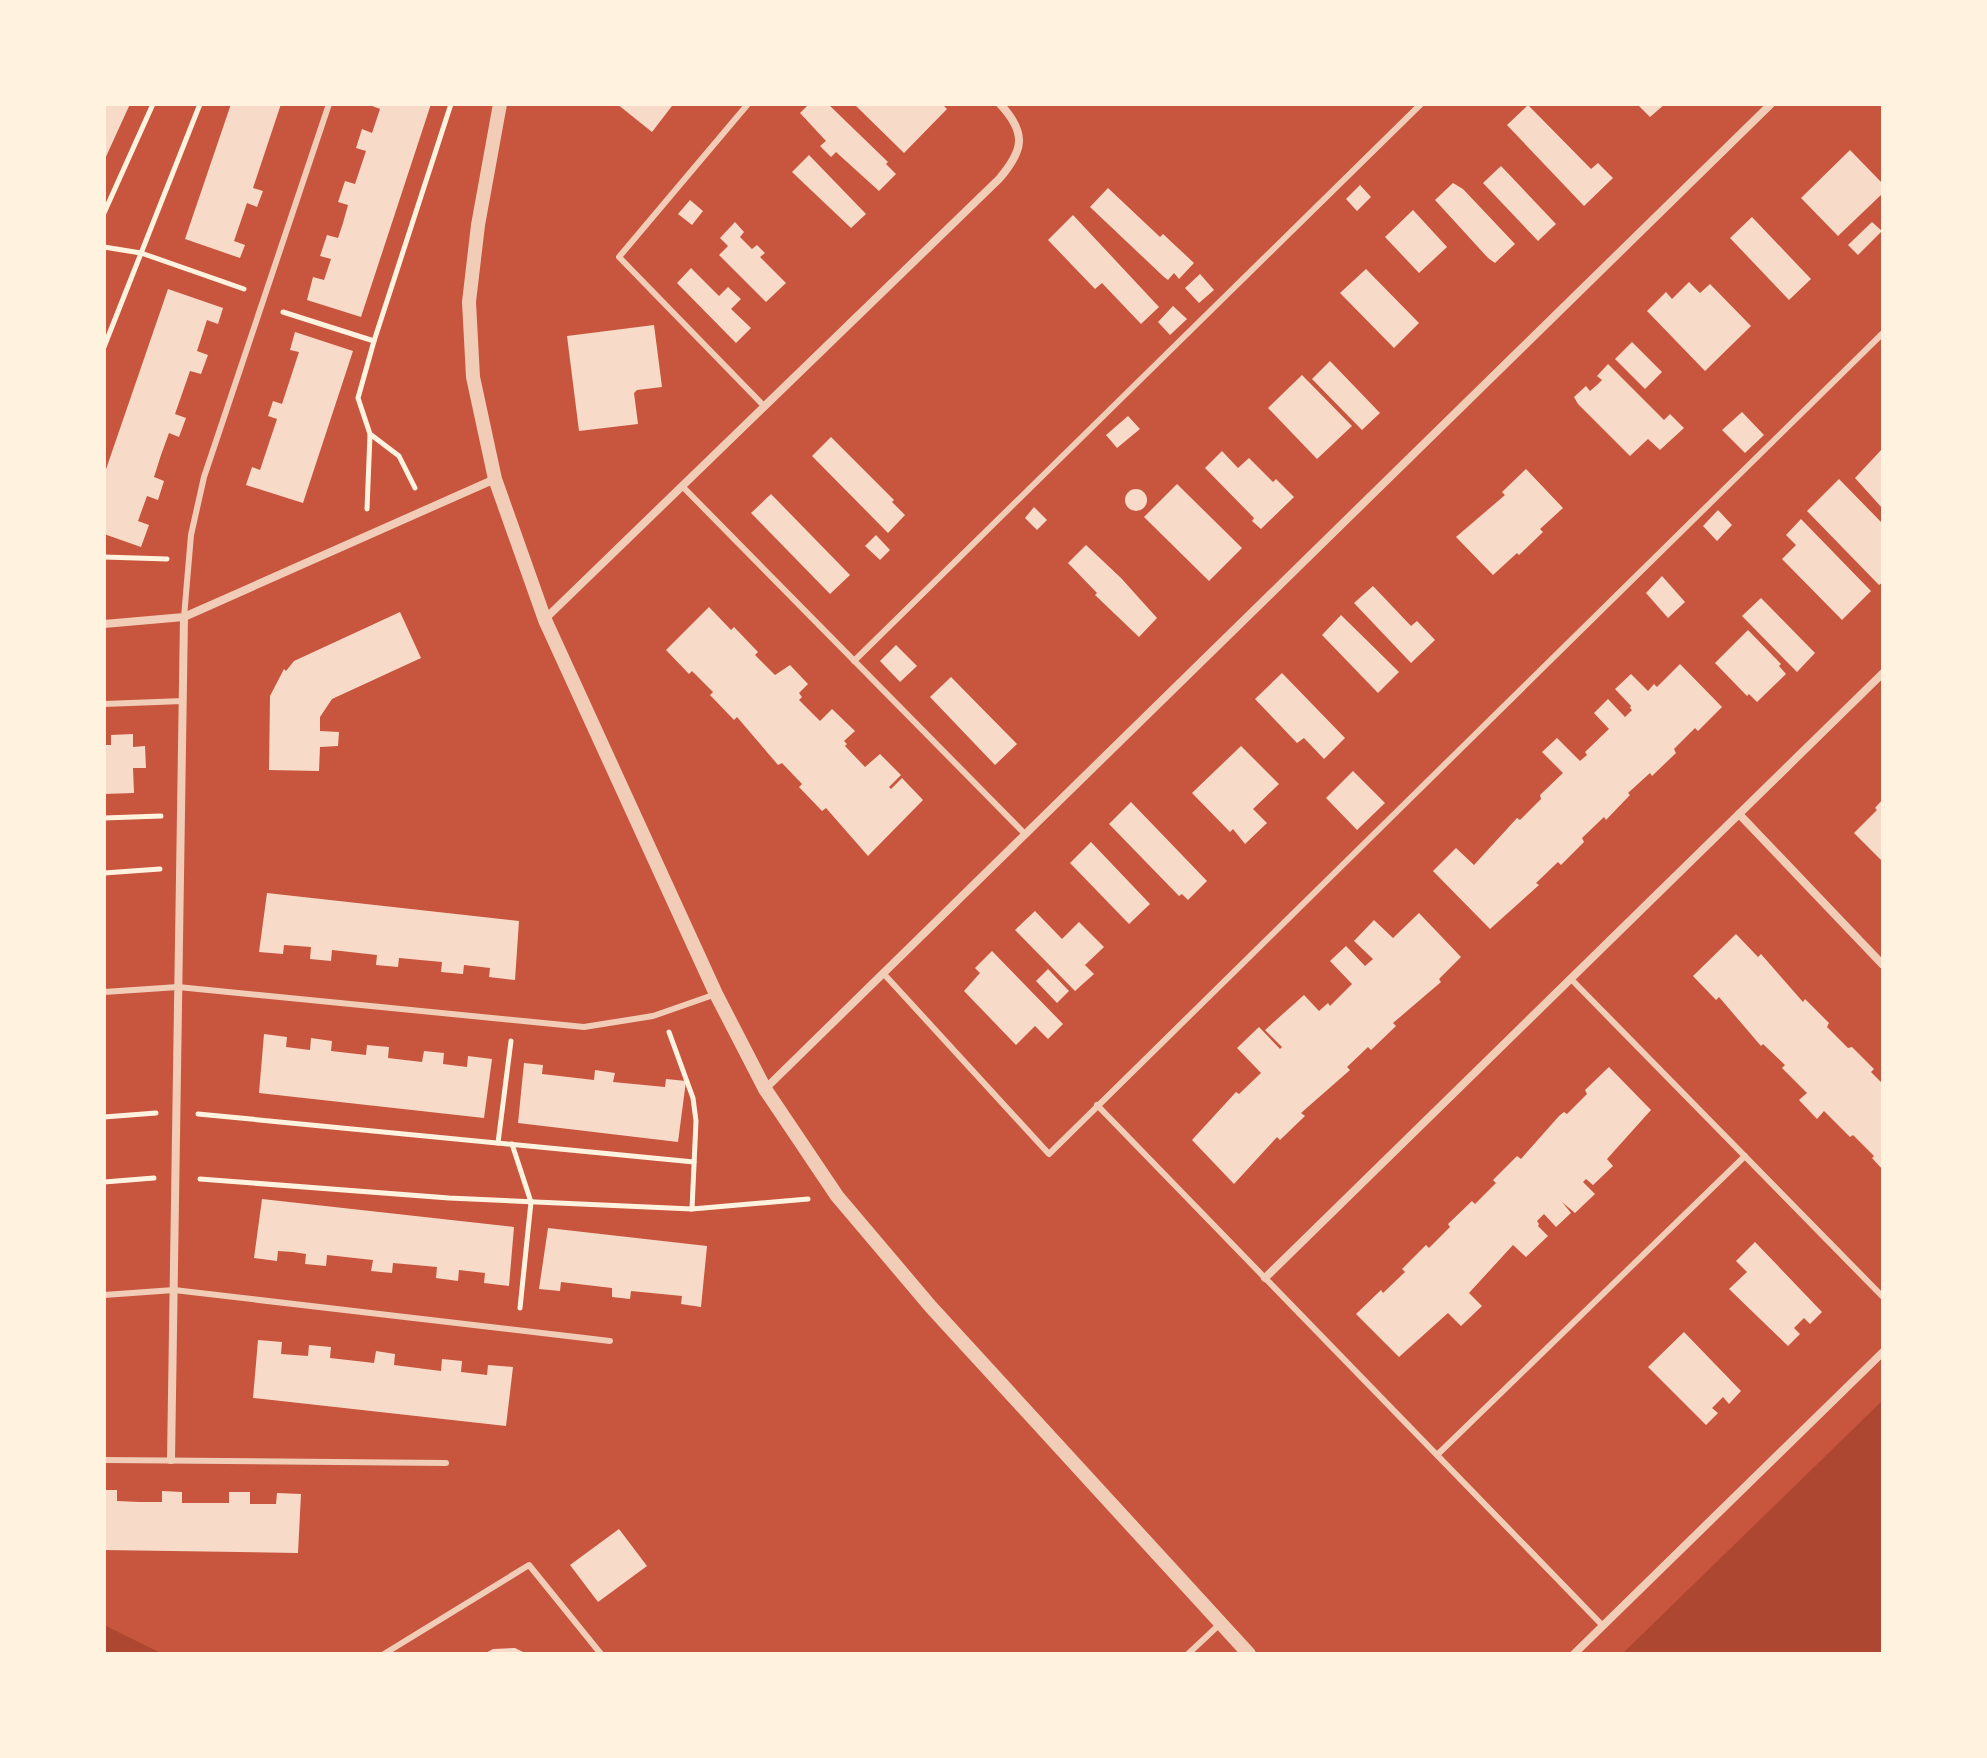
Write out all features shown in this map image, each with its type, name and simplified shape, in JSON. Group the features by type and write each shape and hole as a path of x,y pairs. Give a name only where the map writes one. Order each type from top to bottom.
{"street":[{"path":"500,104 478,225 469,302 473,377 495,479 545,620 716,994 765,1089 837,1196 931,1307 1249,1654"},
{"path":"545,620 1014,162 1021,143 1016,123 1000,104"},
{"path":"765,1089 1771,104"},
{"path":"104,624 184,617 495,479"},
{"path":"171,1460 184,617"},
{"path":"1265,1278 1883,673"},
{"path":"1739,814 1883,965"},
{"path":"1574,1654 1883,1352"}],"lane":[{"path":"184,617 191,535 204,477 329,104"},
{"path":"748,104 619,257 764,406"},
{"path":"854,661 1421,104"},
{"path":"883,973 1049,1154 1883,333"},
{"path":"682,486 1025,834"},
{"path":"104,704 183,701"},
{"path":"1571,979 1883,1297"},
{"path":"104,992 178,987 584,1027 620,1023 662,1013 716,994"},
{"path":"1097,1105 1603,1626"},
{"path":"1437,1455 1745,1156"},
{"path":"104,1295 174,1290 610,1341"},
{"path":"104,1460 446,1463"},
{"path":"384,1654 529,1565 601,1654"},
{"path":"1188,1654 1221,1623"}],"path":[{"path":"104,213 153,104"},
{"path":"104,347 200,104"},
{"path":"366,536 370,434 358,398 451,104"},
{"path":"104,247 141,253 264,296"},
{"path":"261,305 374,341"},
{"path":"370,434 399,456 426,510"},
{"path":"104,557 189,559"},
{"path":"104,818 181,815"},
{"path":"104,873 181,867"},
{"path":"662,1013 693,1098 696,1121 692,1209"},
{"path":"498,1143 513,1020"},
{"path":"104,1117 177,1112 694,1162"},
{"path":"512,1144 531,1202 518,1330"},
{"path":"104,1182 176,1177 531,1202 692,1209 837,1196"}],"shaded area":[{"path":"1883,1400 1883,1654 1622,1654"},
{"path":"104,1625 163,1654 104,1654"}],"building":[{"path":"104,104 130,104 104,161"},
{"path":"231,104 281,104 253,188 263,191 257,207 247,203 234,241 245,245 240,258 185,239"},
{"path":"367,104 431,104 361,317 307,300 313,277 324,280 331,259 320,256 327,235 338,238 343,223 348,205 338,202 345,181 355,184 366,151 356,148 362,129 372,133 380,109"},
{"path":"617,104 670,104 672,106 652,132"},
{"path":"809,104 828,104 888,162 886,164 896,174 879,191 836,152 831,157 820,146 826,141 800,113"},
{"path":"854,104 942,104 947,109 904,153"},
{"path":"1637,104 1665,104 1650,117"},
{"path":"1528,105 1591,169 1598,163 1613,178 1584,206 1507,125"},
{"path":"1850,150 1883,184 1883,193 1838,236 1801,198"},
{"path":"809,155 866,214 851,228 792,172"},
{"path":"1501,166 1556,224 1538,241 1483,183"},
{"path":"1453,183 1463,189 1515,244 1495,263 1435,200"},
{"path":"1360,185 1371,197 1357,211 1346,199"},
{"path":"1108,188 1160,237 1163,234 1194,263 1179,279 1174,273 1168,280 1164,277 1090,207"},
{"path":"690,200 703,211 692,225 678,214"},
{"path":"1413,210 1447,247 1419,273 1385,237"},
{"path":"1073,215 1159,307 1141,324 1102,283 1095,289 1048,240"},
{"path":"1752,217 1811,279 1789,300 1730,238"},
{"path":"735,222 744,232 740,237 752,249 757,245 765,253 760,257 786,283 766,302 719,255 728,246 720,238"},
{"path":"1872,222 1882,231 1858,255 1848,245"},
{"path":"691,268 719,296 728,287 741,299 731,309 751,328 736,343 677,283"},
{"path":"1366,269 1419,323 1394,348 1340,293"},
{"path":"1200,274 1214,290 1199,303 1185,288"},
{"path":"1689,282 1700,293 1710,284 1751,326 1705,371 1647,311 1666,292 1672,299"},
{"path":"168,289 223,308 218,324 207,320 197,351 208,355 201,374 190,371 175,414 186,418 179,437 169,433 161,455 154,477 164,481 158,500 147,496 138,521 149,525 141,547 104,534 104,475"},
{"path":"1173,306 1187,319 1170,335 1158,322"},
{"path":"654,325 662,387 634,393 638,424 579,431 567,336"},
{"path":"295,332 353,351 303,503 246,485 252,467 260,470 277,419 268,416 273,401 282,404 299,352 290,350"},
{"path":"1632,342 1662,372 1645,389 1615,359"},
{"path":"1330,361 1380,413 1362,430 1312,379"},
{"path":"1608,364 1664,420 1670,414 1684,428 1660,450 1648,439 1630,456 1578,404 1574,397 1586,386 1590,391 1597,385 1602,380 1597,376"},
{"path":"1302,375 1352,426 1317,459 1268,408"},
{"path":"1742,412 1764,435 1745,453 1722,430"},
{"path":"1128,416 1140,429 1117,448 1106,435"},
{"path":"831,437 905,515 888,533 812,456"},
{"path":"1883,448 1883,509 1855,478"},
{"path":"1222,451 1238,468 1249,458 1273,482 1276,479 1294,497 1261,529 1205,468"},
{"path":"1526,469 1563,508 1540,529 1543,532 1519,555 1517,553 1493,575 1456,537 1505,495 1502,492"},
{"path":"1839,479 1883,524 1883,582 1879,585 1807,511"},
{"path":"1177,484 1242,548 1209,581 1144,517"},
{"path":"1136,489 1147,500 1136,511 1125,500"},
{"path":"771,494 850,575 830,594 751,513"},
{"path":"1034,507 1047,520 1037,530 1025,518"},
{"path":"1718,510 1732,525 1717,541 1703,526"},
{"path":"1801,519 1871,591 1842,620 1782,559 1796,545 1786,535"},
{"path":"876,535 890,550 880,560 865,546"},
{"path":"1086,545 1157,618 1139,637 1095,595 1097,593 1068,563"},
{"path":"1662,576 1685,602 1668,618 1646,593"},
{"path":"1373,586 1411,626 1417,621 1435,640 1411,663 1354,603"},
{"path":"1761,598 1815,653 1797,672 1742,616"},
{"path":"709,607 731,630 734,627 775,675 790,665 808,684 799,693 802,697 799,700 820,721 832,709 855,731 844,741 845,746 865,767 880,754 901,775 889,787 891,789 902,778 923,800 868,856 826,808 822,811 799,787 802,784 782,763 778,765 737,717 734,720 710,695 713,692 692,671 689,674 666,650"},
{"path":"400,612 421,658 332,699 320,717 320,731 339,732 338,746 320,747 319,771 269,770 270,696 284,669 286,671 294,661"},
{"path":"1341,615 1399,672 1378,693 1322,635"},
{"path":"1748,630 1781,664 1779,666 1786,674 1757,702 1749,694 1747,696 1715,663"},
{"path":"896,645 917,666 900,682 880,661"},
{"path":"1680,664 1722,707 1698,731 1695,728 1674,749 1676,753 1628,793 1630,795 1606,820 1604,817 1582,838 1584,842 1561,865 1558,862 1536,883 1539,885 1490,929 1433,871 1456,848 1474,865 1517,818 1520,820 1541,799 1540,795 1563,773 1542,752 1557,738 1580,761 1587,755 1585,752 1609,729 1594,713 1608,699 1625,717 1632,710 1615,689 1631,674 1648,691 1654,684 1657,687"},
{"path":"1282,673 1345,738 1324,759 1304,738 1297,743 1255,699"},
{"path":"951,677 1017,744 995,765 930,697"},
{"path":"133,734 133,747 145,746 146,768 133,768 134,793 104,794 104,745 111,745 111,735"},
{"path":"1241,746 1279,784 1253,809 1267,823 1245,844 1233,829 1230,832 1192,793"},
{"path":"1353,771 1385,803 1357,830 1326,798"},
{"path":"1883,799 1883,862 1854,833 1877,810 1875,808"},
{"path":"1131,802 1207,881 1188,900 1182,894 1179,896 1109,824"},
{"path":"1091,842 1150,904 1129,924 1070,863"},
{"path":"267,893 519,921 515,980 489,977 490,968 464,965 463,974 441,972 442,962 399,958 398,967 376,965 377,955 332,950 331,961 310,959 311,947 284,945 283,954 259,952"},
{"path":"1035,911 1062,939 1079,922 1104,947 1085,965 1094,974 1075,991 1015,930"},
{"path":"1419,913 1461,957 1439,979 1441,982 1393,1023 1396,1026 1371,1050 1368,1047 1347,1067 1350,1070 1301,1113 1305,1116 1280,1140 1277,1137 1234,1184 1192,1140 1236,1092 1239,1094 1261,1073 1237,1048 1259,1027 1280,1049 1282,1047 1265,1030 1304,995 1319,1011 1328,1003 1330,1006 1352,984 1330,961 1346,946 1365,966 1373,959 1354,941 1374,920 1393,938"},
{"path":"1736,934 1758,957 1761,954 1803,1002 1805,999 1829,1023 1827,1027 1874,1069 1871,1072 1883,1084 1883,1170 1853,1135 1850,1137 1824,1111 1817,1119 1799,1100 1807,1093 1782,1068 1785,1065 1763,1044 1761,1046 1719,997 1716,1000 1693,976"},
{"path":"992,951 1063,1024 1048,1039 1035,1026 1016,1045 964,991 980,973 975,968"},
{"path":"1048,969 1069,991 1057,1003 1036,981"},
{"path":"264,1034 287,1037 286,1047 310,1050 311,1038 332,1041 331,1051 366,1055 367,1045 389,1047 388,1058 422,1062 424,1051 444,1053 443,1064 467,1067 468,1056 492,1059 484,1118 259,1093"},
{"path":"524,1063 543,1065 542,1074 594,1080 595,1070 615,1073 613,1082 665,1087 666,1079 686,1081 678,1142 518,1123"},
{"path":"1609,1067 1651,1110 1607,1159 1613,1166 1593,1185 1586,1179 1583,1182 1595,1194 1575,1213 1562,1202 1571,1213 1556,1227 1544,1214 1537,1221 1548,1236 1526,1257 1513,1245 1469,1293 1482,1306 1461,1326 1448,1313 1399,1357 1356,1314 1405,1272 1402,1269 1426,1245 1429,1248 1472,1201 1475,1204 1496,1183 1493,1180 1517,1156 1521,1159 1559,1116 1564,1112 1567,1114 1587,1094 1585,1090"},
{"path":"262,1199 514,1227 509,1286 484,1283 485,1273 459,1270 458,1281 436,1278 437,1267 393,1263 392,1273 371,1271 373,1260 327,1255 326,1266 305,1264 306,1254 293,1252 278,1251 277,1261 254,1258"},
{"path":"548,1228 707,1246 701,1307 681,1304 682,1296 631,1291 630,1299 612,1297 612,1288 561,1282 560,1291 539,1289"},
{"path":"1755,1242 1822,1312 1810,1324 1804,1318 1794,1328 1800,1334 1788,1346 1729,1289 1747,1272 1736,1261"},
{"path":"1684,1332 1741,1391 1729,1404 1723,1397 1712,1408 1718,1413 1706,1425 1648,1367"},
{"path":"258,1340 282,1342 281,1354 308,1356 309,1345 331,1347 330,1358 374,1363 376,1351 395,1354 394,1365 441,1371 442,1359 462,1361 461,1372 487,1375 488,1365 513,1367 506,1426 253,1398"},
{"path":"104,1490 117,1490 117,1501 139,1502 162,1502 162,1491 182,1492 182,1503 229,1503 229,1492 250,1492 250,1504 276,1504 277,1493 301,1494 298,1553 104,1550"},
{"path":"619,1529 647,1566 598,1602 570,1565"},
{"path":"515,1648 527,1654 484,1654 493,1649"}]}
